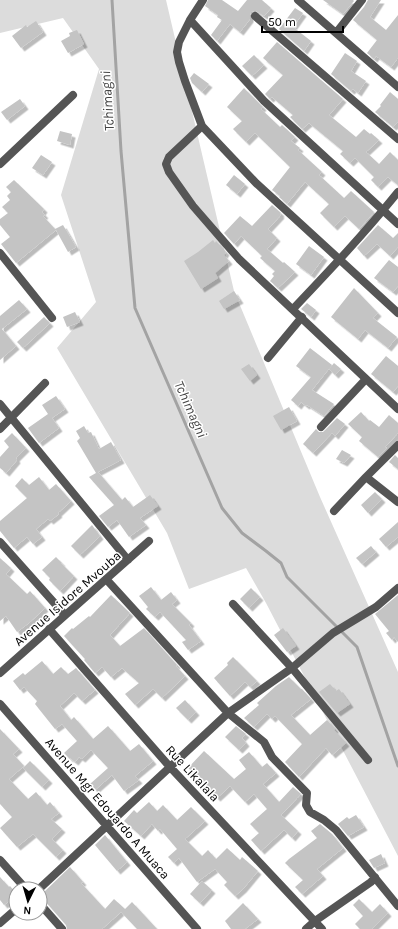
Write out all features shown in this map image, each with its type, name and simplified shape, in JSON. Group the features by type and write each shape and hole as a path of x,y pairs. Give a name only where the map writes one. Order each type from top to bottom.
{"street":[{"path":"203,0 190,20 177,52 185,81 202,126 256,183 398,313"},
{"path":"298,0 396,82"},
{"path":"336,33 362,0"},
{"path":"255,16 398,139"},
{"path":"190,20 264,101 398,224"},
{"path":"0,164 73,95"},
{"path":"202,126 169,156 166,164 169,172 193,206 239,259 398,409"},
{"path":"293,309 340,259 398,192"},
{"path":"0,253 52,318"},
{"path":"268,358 302,317"},
{"path":"321,427 366,379"},
{"path":"0,429 46,384"},
{"path":"0,404 128,560"},
{"path":"334,511 398,445"},
{"path":"366,477 398,502"},
{"name":"Avenue Isidore Mvouba","path":"0,673 150,541"},
{"path":"0,542 65,615"},
{"path":"106,579 228,713 264,742 272,757 307,793 306,805 310,812 324,820 336,830 398,906"},
{"path":"48,881 228,713 292,668 333,633 376,607 398,588"},
{"path":"233,604 292,668 368,760"},
{"name":"Rue Likalala","path":"49,629 170,767 322,929"},
{"name":"Avenue Mgr Edouardo A Muaca","path":"0,704 197,929"},
{"path":"0,860 19,881"},
{"path":"306,929 315,921 361,890 375,878"},
{"path":"48,913 62,929"},
{"path":"0,923 8,916"}],"shaded area":[{"path":"0,0 166,0 234,291 320,497 398,672 398,856 266,603 246,568 189,589 167,533 57,348 96,302 61,195 99,69 63,18 0,33"}],"building":[{"path":"208,0 222,0 238,11 247,0 262,0 271,8 264,16 256,11 251,12 250,19 240,32 230,24 217,41 211,35 222,20 217,17 218,15 205,6"},
{"path":"323,0 353,0 354,1 343,14"},
{"path":"368,0 381,0 370,17 386,30 398,15 398,58 391,67 376,56 374,59 367,53 377,40 353,20"},
{"path":"295,8 303,13 293,27 311,41 304,51 279,29"},
{"path":"36,21 43,32 21,48 12,36 26,25 27,27"},
{"path":"77,30 84,44 68,53 61,41 70,36 69,33"},
{"path":"277,42 343,99 329,115 356,137 364,129 379,140 366,152 379,164 390,152 398,160 398,185 388,177 378,187 371,180 374,177 355,158 350,163 340,154 343,151 309,123 302,129 290,117 293,115 272,97 270,99 265,94 283,75 263,58"},
{"path":"345,53 357,61 351,71 366,81 358,93 353,89 351,91 331,74"},
{"path":"254,55 264,65 252,76 242,66"},
{"path":"194,73 209,84 202,92 192,83 190,78"},
{"path":"244,88 263,107 261,109 280,127 282,125 295,137 291,141 300,148 298,150 322,172 319,175 344,198 351,191 374,212 359,229 345,216 334,227 320,213 329,204 305,182 287,204 272,190 290,167 255,133 246,142 233,129 242,121 227,107"},
{"path":"390,92 398,99 398,122 393,127 375,112"},
{"path":"20,99 25,106 7,120 1,112"},
{"path":"60,131 72,134 70,145 57,141"},
{"path":"41,155 52,162 43,175 32,168"},
{"path":"234,175 245,184 237,194 226,185"},
{"path":"14,180 44,209 42,212 45,215 43,216 55,229 63,225 76,247 68,252 56,230 16,263 1,244 10,237 0,225 0,219 8,213 2,207 10,200 7,196 11,192 6,187"},
{"path":"272,205 281,213 281,215 268,229 277,238 267,249 295,272 278,288 270,281 274,276 272,274 275,271 260,258 262,256 241,236 234,244 224,233 240,216 252,226"},
{"path":"378,225 393,238 398,233 398,247 390,256 377,244 364,256 357,248"},
{"path":"213,240 215,243 216,241 226,252 224,255 229,261 215,273 218,278 201,289 184,261"},
{"path":"309,246 324,257 311,275 296,264"},
{"path":"389,260 398,267 398,286 393,292 374,278"},
{"path":"354,288 378,313 373,318 397,337 388,348 365,330 358,339 331,317"},
{"path":"234,291 240,300 224,309 219,301"},
{"path":"19,300 27,309 2,329 16,346 0,360 0,316"},
{"path":"307,303 316,310 311,317 301,309"},
{"path":"75,312 80,322 67,327 63,317"},
{"path":"44,317 50,323 23,348 17,342"},
{"path":"310,348 332,365 312,390 334,404 324,416 301,402 298,406 291,400 311,377 296,366"},
{"path":"386,356 398,366 398,386 393,392 371,374"},
{"path":"334,363 341,369 335,375 329,369"},
{"path":"249,364 257,375 250,381 241,369"},
{"path":"56,396 65,409 52,418 59,428 39,443 28,428 48,414 42,405"},
{"path":"289,407 297,421 281,430 273,416"},
{"path":"361,412 369,421 370,420 379,427 389,415 398,423 398,433 378,457 359,441 362,437 348,424"},
{"path":"337,418 345,424 335,436 332,433 313,453 303,444 316,429 319,432 323,432"},
{"path":"84,426 88,433 91,432 99,449 111,442 121,460 98,472 122,500 125,497 133,507 150,495 158,506 140,518 146,525 129,537 117,520 108,527 99,516 114,505 89,477 96,473 77,441 80,438 76,431"},
{"path":"12,433 26,448 16,458 17,460 6,473 0,468 0,457 9,447 4,441"},
{"path":"342,450 351,455 344,463 336,459"},
{"path":"395,455 398,458 398,469 389,462"},
{"path":"39,477 49,490 56,484 71,501 58,513 59,514 50,521 48,519 36,529 42,537 33,544 27,537 14,548 0,531 0,521 27,498 15,486 22,478 29,485"},
{"path":"375,492 382,499 368,513 361,505"},
{"path":"398,522 398,537 386,547 379,539"},
{"path":"92,525 100,536 80,555 71,546"},
{"path":"371,546 376,552 362,564 356,558"},
{"path":"56,557 74,576 60,591 42,570"},
{"path":"0,558 11,568 6,574 27,594 30,591 45,608 17,632 6,616 0,621"},
{"path":"151,587 161,600 171,592 177,600 172,604 191,623 189,625 201,641 188,650 182,642 186,640 160,612 155,617 146,609 148,607 139,596"},
{"path":"251,588 260,597 249,608 240,599"},
{"path":"111,595 130,613 110,635 120,646 144,628 185,676 162,698 153,689 135,705 125,694 139,683 122,668 111,677 102,667 95,673 84,660 85,659 64,636 72,628 73,629 89,616 90,617"},
{"path":"398,595 398,642 394,637 392,640 386,633 389,631 375,614"},
{"path":"283,628 296,646 287,652 274,635"},
{"path":"233,657 257,681 250,687 245,682 230,696 214,678 228,665 227,663"},
{"path":"42,661 53,674 61,667 68,674 76,668 95,690 82,701 74,693 60,706 71,720 74,717 93,739 108,726 130,751 139,744 153,761 135,776 139,780 124,791 112,775 95,790 90,784 108,768 91,750 82,759 79,757 75,762 70,759 64,753 77,741 62,724 55,729 35,704 37,701 24,687 20,690 13,681 23,673 25,675"},
{"path":"289,677 311,699 291,715 310,735 327,720 346,743 332,755 326,748 299,777 285,762 302,744 275,716 272,719 267,714 254,727 244,718 259,705 257,703 276,686"},
{"path":"330,684 336,691 339,689 350,704 337,713 319,692"},
{"path":"185,700 196,712 188,720 176,708"},
{"path":"236,726 246,734 242,738 246,743 239,750 225,737"},
{"path":"0,729 19,749 13,754 24,766 9,779 28,799 36,792 47,805 50,802 59,813 51,819 62,829 52,839 63,850 56,857 33,834 17,847 0,828 12,817 0,804"},
{"path":"204,751 234,779 246,769 239,760 249,752 262,767 267,763 276,773 263,784 279,802 293,787 301,794 281,815 298,831 292,838 284,830 261,851 251,840 259,833 250,824 267,809 254,794 245,802 230,786 217,798 208,789 210,788 188,768"},
{"path":"30,761 49,780 42,787 23,768"},
{"path":"149,802 157,811 163,805 177,820 191,807 205,821 185,839 202,856 208,850 216,859 227,848 240,860 242,857 258,871 235,896 224,885 227,882 215,869 197,882 179,858 174,863 168,857 177,849 160,829 158,831 152,824 141,836 124,821 134,810 137,813"},
{"path":"356,815 364,827 348,836 338,824 347,817 349,819"},
{"path":"320,824 332,834 343,848 317,869 323,876 302,894 295,887 303,880 285,863 317,838 311,831"},
{"path":"105,835 127,862 117,871 95,845"},
{"path":"381,854 385,863 374,868 369,860"},
{"path":"70,867 83,882 81,883 105,909 114,899 125,909 132,902 157,929 137,929 121,912 102,929 67,929 66,925 48,905 48,888"},
{"path":"0,877 8,886 8,902 4,905 0,900"},
{"path":"202,881 212,890 200,903 190,894"},
{"path":"359,899 372,912 380,904 388,913 372,929 360,929 355,924 363,916 353,905"},
{"path":"243,903 258,919 245,929 231,929 225,921"}],"waterway":[{"name":"Tchimagni","path":"112,0 121,151 135,308 222,508 242,533 281,563 287,577 357,647 398,766"}]}
